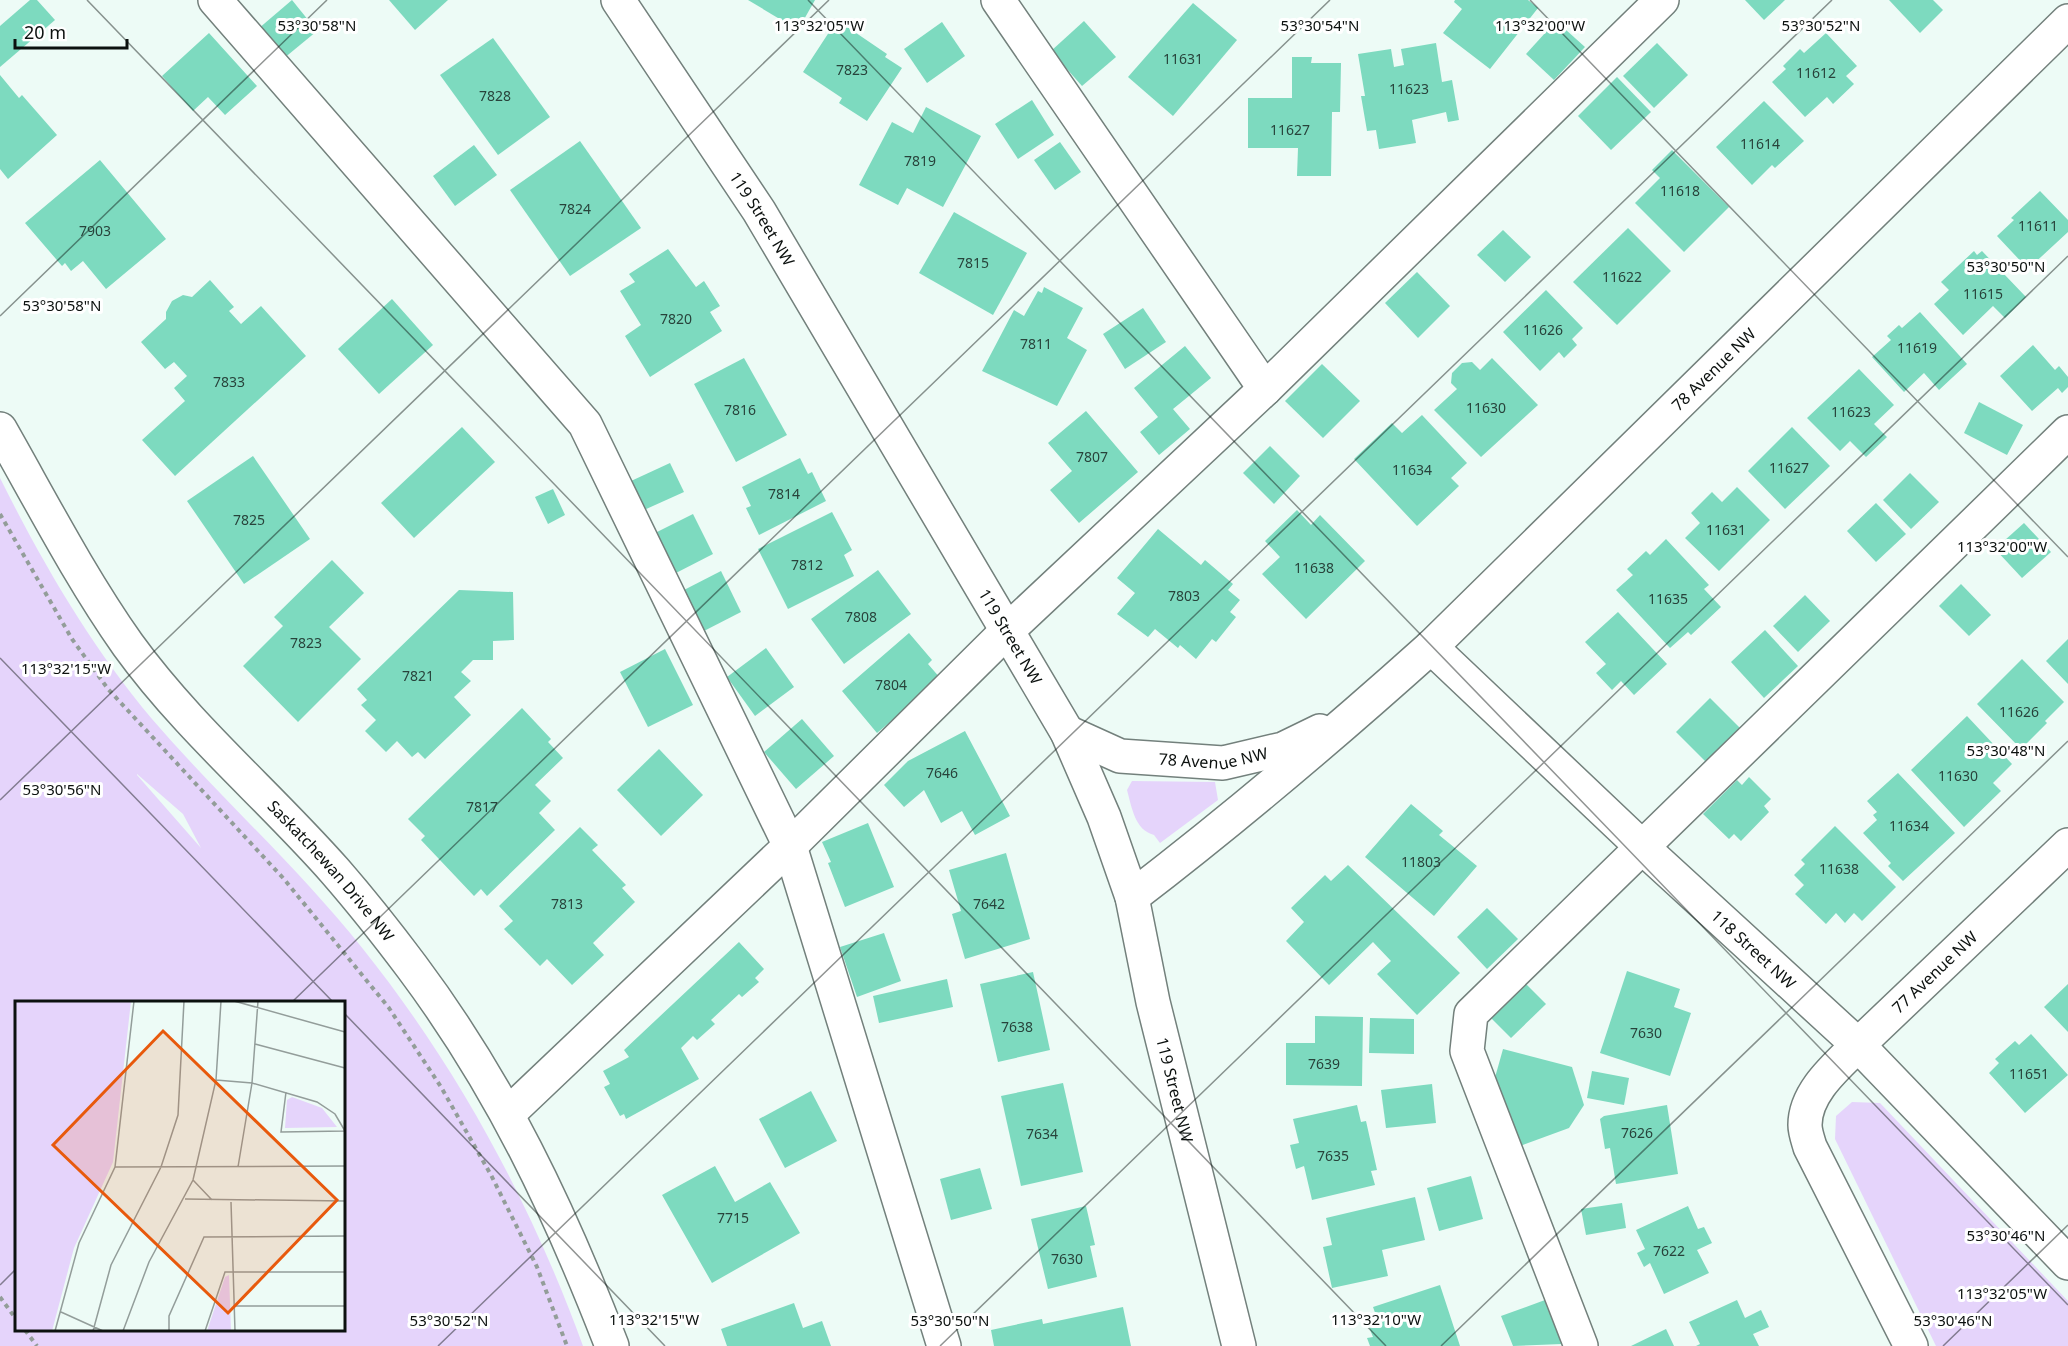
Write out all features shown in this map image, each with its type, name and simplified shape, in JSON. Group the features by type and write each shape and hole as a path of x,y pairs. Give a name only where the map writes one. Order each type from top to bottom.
{"street":[{"path":"215,0 585,424 790,846 944,1346"},
{"name":"119 Street NW","path":"618,0 759,211 1067,732 1104,817 1132,897 1153,1002 1239,1346"},
{"path":"998,0 1265,389"},
{"path":"508,1113 790,846 1008,630 1265,389 1662,0"},
{"name":"78 Avenue NW","path":"1132,897 1220,830 1357,714 1431,647 2068,21"},
{"name":"Saskatchewan Drive NW","path":"0,429 80,570 129,646 187,716 336,872 413,969 508,1113 576,1252 612,1346"},
{"path":"1581,1346 1467,1051 1471,1014 2068,432"},
{"name":"118 Street NW","path":"1431,647 1642,847 1858,1045 2067,1260"},
{"name":"78 Avenue NW","path":"1067,732 1120,756 1223,763 1283,748 1357,714"},
{"name":"77 Avenue NW","path":"1911,1346 1810,1148 1804,1126 1808,1104 1828,1076 1858,1045 2068,845"}],"path":[{"path":"0,514 72,639 108,689 284,879 389,1008 441,1087 491,1175 537,1267 567,1346"},
{"path":"0,1297 15,1317"},
{"path":"27,1331 38,1346"}],"shaded area":[{"path":"0,478 33,542 69,603 129,691 178,748 338,919 398,994 430,1041 461,1089 516,1189 563,1293 583,1346 0,1346","holes":["137,774 183,814 201,848"]},
{"path":"1132,781 1215,782 1218,800 1160,843 1154,835 1142,828 1135,817 1127,790"},
{"path":"1852,1102 1880,1103 2068,1301 2068,1346 1936,1346 1835,1139 1836,1116"}],"building":[{"path":"30,0 37,0 55,20 0,67 0,26"},
{"path":"292,0 317,31 283,59 258,29"},
{"path":"389,0 448,0 415,30"},
{"path":"748,0 815,0 798,30"},
{"path":"1455,0 1528,0 1538,8 1490,69 1443,33 1462,9 1454,2"},
{"path":"1745,0 1785,0 1764,20"},
{"path":"1889,0 1933,0 1943,10 1920,33"},
{"path":"1193,3 1237,40 1173,116 1128,77"},
{"path":"837,20 887,54 885,57 902,68 867,121 839,103 842,98 803,72"},
{"path":"1084,21 1116,57 1082,86 1051,51"},
{"path":"1556,21 1585,47 1554,80 1526,54"},
{"path":"942,22 965,56 927,83 904,49"},
{"path":"209,33 257,86 225,115 208,97 193,111 162,76"},
{"path":"1826,33 1857,66 1846,76 1854,84 1833,104 1827,97 1805,117 1772,82 1786,69 1783,66 1800,49 1804,53"},
{"path":"493,38 550,117 498,155 440,75"},
{"path":"1436,43 1442,82 1452,80 1459,120 1448,122 1446,112 1412,120 1416,143 1379,149 1376,130 1367,131 1361,96 1365,96 1358,54 1391,49 1394,67 1404,65 1401,49"},
{"path":"1657,43 1688,75 1654,108 1623,76"},
{"path":"1292,57 1312,57 1311,63 1341,63 1340,112 1332,112 1331,176 1297,176 1298,148 1248,148 1248,98 1292,98"},
{"path":"0,75 19,98 22,95 57,135 8,179 0,169"},
{"path":"1617,77 1651,112 1611,150 1578,116"},
{"path":"1032,100 1054,135 1018,159 995,124"},
{"path":"1764,101 1804,141 1775,168 1772,165 1752,185 1716,147"},
{"path":"926,107 981,136 943,207 907,188 898,205 859,185 892,122 913,133"},
{"path":"580,141 641,228 570,276 510,190"},
{"path":"1060,142 1081,172 1055,190 1034,160"},
{"path":"474,145 497,175 455,206 433,176"},
{"path":"1672,150 1729,207 1684,252 1635,203 1660,178 1652,170"},
{"path":"100,160 166,239 106,289 83,261 71,271 65,263 62,266 25,223"},
{"path":"2040,191 2068,220 2068,232 2028,269 1997,236 2014,220 2011,218"},
{"path":"954,212 1027,253 993,315 919,273"},
{"path":"1628,228 1671,271 1617,325 1573,282"},
{"path":"1503,230 1531,257 1505,282 1477,255"},
{"path":"668,249 696,287 704,281 720,306 710,312 722,331 650,377 625,336 641,325 620,291 635,282 629,274"},
{"path":"1974,251 1977,255 1982,251 2026,297 2005,318 1993,306 1963,335 1934,304 1949,290 1941,282"},
{"path":"1417,272 1450,306 1418,338 1385,303"},
{"path":"210,280 234,307 229,311 241,324 261,306 306,356 175,476 142,440 185,401 174,388 187,376 174,362 165,369 141,342 166,319 166,312 172,301 183,295 192,297"},
{"path":"1044,287 1083,308 1067,338 1087,350 1057,406 982,371 1014,310 1024,316 1038,291 1042,293"},
{"path":"1546,290 1583,328 1572,339 1577,345 1564,358 1559,352 1540,371 1503,332"},
{"path":"392,299 433,345 379,394 338,349"},
{"path":"1143,308 1166,342 1125,369 1103,334"},
{"path":"1920,312 1967,364 1939,390 1924,373 1904,392 1872,357 1891,340 1887,336 1899,325 1902,328"},
{"path":"2033,345 2055,370 2059,366 2068,377 2068,387 2062,393 2058,388 2032,411 2000,376"},
{"path":"1185,346 1211,378 1173,409 1190,429 1159,455 1140,432 1158,417 1134,388"},
{"path":"744,358 787,435 736,462 694,384"},
{"path":"1492,358 1538,405 1481,457 1434,410 1457,389 1451,383 1452,373 1462,363 1472,362 1480,370"},
{"path":"1322,364 1360,401 1323,438 1285,401"},
{"path":"1859,369 1894,405 1874,424 1887,437 1866,457 1850,441 1840,451 1807,418"},
{"path":"1979,402 2023,425 2007,455 1964,433"},
{"path":"1086,411 1138,472 1079,523 1050,490 1072,471 1048,443"},
{"path":"1422,415 1467,463 1451,478 1459,486 1417,526 1354,459 1392,423 1402,433"},
{"path":"462,427 495,462 414,538 381,503"},
{"path":"1792,427 1830,466 1785,509 1748,471"},
{"path":"1270,446 1300,476 1274,504 1243,473"},
{"path":"253,456 310,539 244,584 187,501"},
{"path":"800,458 808,474 812,472 826,501 759,535 746,508 751,506 742,487"},
{"path":"670,463 684,492 644,510 631,481"},
{"path":"1910,473 1939,502 1911,529 1883,500"},
{"path":"1737,487 1770,520 1719,571 1685,538 1700,523 1691,513 1712,492 1722,502"},
{"path":"553,489 565,515 548,524 535,497"},
{"path":"1876,503 1906,534 1876,562 1847,531"},
{"path":"1297,510 1311,525 1320,515 1365,561 1306,619 1262,574 1280,557 1265,541"},
{"path":"832,512 852,550 844,555 854,576 788,609 758,549"},
{"path":"693,514 713,554 674,574 653,534"},
{"path":"2024,523 2051,552 2022,578 1995,549"},
{"path":"1158,529 1201,565 1205,560 1233,584 1228,590 1240,600 1230,612 1236,617 1216,642 1212,639 1196,659 1180,645 1178,648 1155,629 1148,637 1117,614 1135,593 1117,578"},
{"path":"1666,539 1709,585 1704,589 1721,607 1691,635 1688,632 1670,648 1616,590 1633,575 1627,569 1646,551 1650,555"},
{"path":"332,560 364,593 329,627 361,659 298,722 243,666 283,626 274,617"},
{"path":"878,570 911,614 844,664 811,619"},
{"path":"721,571 741,612 702,632 682,591"},
{"path":"1961,584 1991,615 1969,636 1939,606"},
{"path":"459,590 513,592 514,640 493,641 493,660 473,660 461,672 471,681 454,697 471,715 425,759 418,752 412,757 397,741 386,752 365,731 376,720 361,705 367,700 357,689"},
{"path":"1805,595 1830,621 1798,652 1773,626"},
{"path":"1618,612 1667,664 1634,695 1621,681 1612,690 1596,673 1606,664 1585,642"},
{"path":"1765,630 1798,666 1764,698 1731,662"},
{"path":"909,633 932,660 928,664 941,679 877,733 842,691"},
{"path":"2068,639 2068,684 2046,661"},
{"path":"766,648 794,687 755,716 727,677"},
{"path":"665,649 693,705 648,727 620,672"},
{"path":"2022,659 2064,702 2021,749 1977,704"},
{"path":"1710,698 1741,729 1706,762 1676,732"},
{"path":"522,708 551,739 548,742 563,758 535,785 551,801 539,813 555,830 487,896 481,889 474,896 421,840 425,836 408,819"},
{"path":"1967,716 2012,764 1993,783 2001,791 1964,827 1911,770"},
{"path":"802,719 834,756 796,789 764,752"},
{"path":"965,731 1010,816 975,835 962,811 941,823 924,790 904,807 884,785 908,761"},
{"path":"659,749 703,795 661,836 617,790"},
{"path":"1898,773 1955,833 1903,881 1888,866 1891,863 1863,833 1877,820 1873,815 1877,812 1867,801"},
{"path":"1749,777 1771,799 1764,806 1769,812 1741,841 1734,834 1729,839 1703,814 1737,780 1742,785"},
{"path":"1411,804 1443,831 1439,835 1477,866 1434,916 1365,857"},
{"path":"868,823 894,887 845,907 828,863 831,862 822,842"},
{"path":"1835,826 1896,887 1862,921 1854,913 1845,923 1836,913 1826,924 1795,894 1804,885 1794,875 1805,864 1801,860"},
{"path":"580,827 598,845 592,850 626,885 622,888 635,902 593,943 604,955 572,985 547,959 540,966 504,929 513,921 499,906"},
{"path":"1006,853 1030,939 965,959 952,914 961,911 949,870"},
{"path":"1348,865 1460,973 1417,1015 1377,974 1391,961 1373,942 1329,985 1286,941 1304,922 1291,908 1325,875 1331,881"},
{"path":"1487,908 1518,939 1487,969 1457,937"},
{"path":"884,933 901,981 857,997 840,947"},
{"path":"739,942 764,969 755,978 759,982 742,997 739,994 711,1020 715,1024 697,1040 693,1036 681,1048 699,1079 626,1119 624,1114 620,1116 604,1087 610,1084 603,1071 629,1057 624,1050"},
{"path":"1627,971 1680,989 1674,1007 1691,1013 1670,1076 1600,1053"},
{"path":"1033,972 1050,1050 998,1062 980,984"},
{"path":"947,979 953,1007 879,1023 873,996"},
{"path":"1525,983 1546,1004 1511,1038 1490,1017"},
{"path":"2068,984 2068,1032 2044,1007"},
{"path":"1315,1016 1363,1017 1362,1086 1286,1085 1286,1043 1315,1043"},
{"path":"1370,1018 1414,1019 1414,1054 1369,1053"},
{"path":"2031,1034 2068,1075 2025,1113 1989,1073 1999,1063 1995,1059 2015,1041 2019,1045"},
{"path":"1503,1049 1572,1067 1584,1105 1569,1128 1520,1146 1494,1081"},
{"path":"1592,1071 1629,1078 1624,1105 1587,1098"},
{"path":"1063,1083 1083,1172 1021,1186 1001,1096"},
{"path":"1432,1084 1436,1123 1386,1128 1381,1090"},
{"path":"811,1091 837,1141 785,1168 759,1119"},
{"path":"1357,1105 1361,1122 1366,1121 1377,1170 1371,1171 1375,1185 1312,1200 1304,1166 1296,1169 1290,1145 1299,1143 1293,1119"},
{"path":"1667,1105 1678,1174 1616,1184 1610,1148 1605,1149 1600,1119 1604,1116"},
{"path":"715,1166 735,1202 770,1182 800,1233 712,1283 662,1195"},
{"path":"980,1168 992,1209 951,1220 940,1179"},
{"path":"1471,1176 1483,1219 1439,1231 1427,1188"},
{"path":"1415,1197 1425,1240 1382,1250 1388,1276 1332,1288 1323,1247 1332,1245 1326,1218"},
{"path":"1622,1203 1626,1228 1586,1235 1581,1209"},
{"path":"1086,1206 1095,1245 1090,1246 1097,1277 1048,1289 1031,1219"},
{"path":"1688,1206 1698,1229 1704,1227 1712,1243 1697,1250 1709,1273 1664,1294 1650,1263 1644,1267 1637,1253 1645,1249 1636,1230"},
{"path":"1440,1285 1460,1346 1370,1346 1367,1338 1373,1337 1369,1327 1379,1324 1373,1307"},
{"path":"1545,1300 1562,1344 1513,1346 1501,1316"},
{"path":"1737,1300 1745,1318 1761,1310 1769,1327 1753,1334 1759,1346 1696,1346 1700,1344 1689,1322"},
{"path":"794,1303 803,1328 822,1321 831,1346 727,1346 721,1329"},
{"path":"1123,1307 1131,1346 994,1346 991,1330 1042,1319 1043,1324"},
{"path":"1666,1329 1674,1346 1631,1346"}]}
